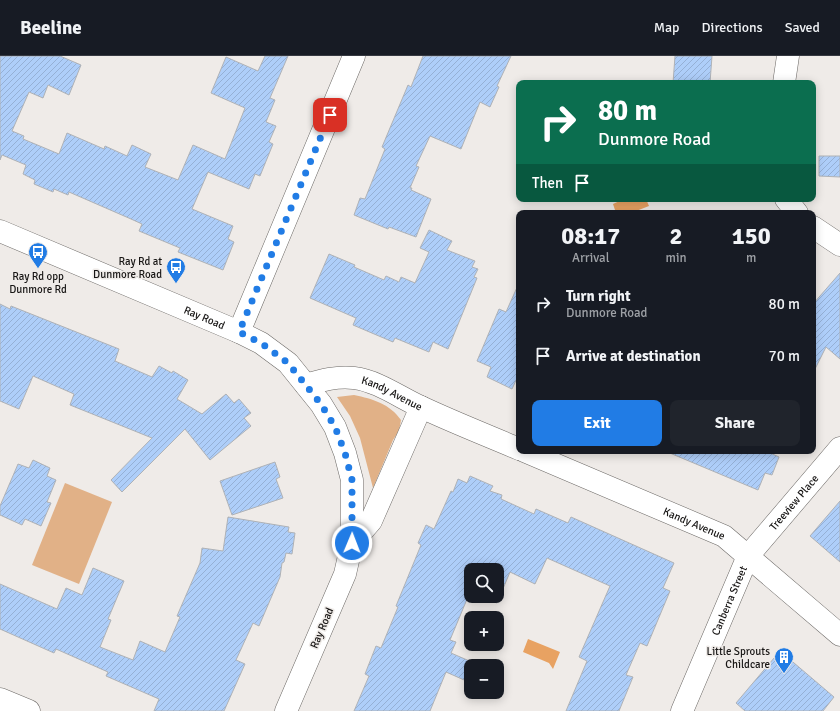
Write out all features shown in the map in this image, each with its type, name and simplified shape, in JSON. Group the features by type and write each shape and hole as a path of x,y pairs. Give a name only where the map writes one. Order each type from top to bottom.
{"street":[{"path":"239,332 354,56"},
{"path":"784,80 788,56"},
{"path":"788,202 795,210"},
{"path":"816,229 840,245"},
{"name":"Ray Road","path":"0,231 239,332 275,353 288,363 306,385 321,404 335,427 345,453 352,480 352,543 345,574 286,711"},
{"name":"Kandy Avenue","path":"306,385 327,378 340,377 355,378 372,382 421,407 516,448"},
{"name":"Ray Road","path":"352,543 371,521 421,407"},
{"name":"Treeview Place","path":"748,556 840,448"},
{"name":"Kandy Avenue","path":"531,454 724,536 840,635"},
{"name":"Canberra Street","path":"682,711 748,556"},
{"path":"0,699 29,711"}],"shaded area":[{"path":"617,202 647,202 649,206 639,210 615,210 613,204"},
{"path":"354,395 368,398 386,406 397,414 401,420 399,431 393,440 373,488 360,438 350,416 337,397"},
{"path":"65,483 112,502 79,584 32,565"},
{"path":"528,639 560,652 553,669 549,663 523,652"}],"building":[{"path":"0,56 60,56 81,65 69,95 48,85 43,98 29,92 12,131 24,136 23,139 59,154 67,133 104,149 105,146 127,156 132,145 151,154 145,167 178,180 193,145 225,159 245,108 211,93 226,57 258,71 265,56 288,56 270,98 275,100 266,122 276,126 269,142 273,144 260,176 255,174 249,189 208,172 192,209 233,226 228,239 234,242 223,270 178,252 180,248 139,231 142,224 69,192 68,195 54,189 53,192 34,184 35,180 23,174 26,165 2,155 0,160"},
{"path":"423,56 511,56 497,86 499,87 490,107 480,102 461,149 430,136 416,166 419,167 410,188 412,188 411,190 431,199 416,237 389,227 388,229 354,215 360,198 365,199 385,149 382,147 408,85 411,87"},
{"path":"675,56 712,56 710,80 673,80"},
{"path":"819,156 840,156 840,177 819,176"},
{"path":"429,230 452,241 447,250 475,261 472,267 478,269 474,277 477,278 448,349 433,342 429,352 395,338 393,342 353,325 356,318 310,298 329,254 384,280 386,276 399,282 401,277 415,283 429,252 420,248"},
{"path":"840,273 840,359 826,347 816,367 816,301"},
{"path":"516,290 516,380 512,389 487,377 491,367 477,361 499,309 506,312"},
{"path":"0,304 10,309 11,306 119,349 115,361 152,377 159,366 172,373 173,371 188,380 177,399 202,414 226,394 234,403 239,399 251,413 244,418 251,426 210,460 185,429 122,492 111,480 152,438 70,405 74,394 33,376 19,409 0,401"},
{"path":"672,454 772,454 779,457 772,475 765,473 758,490"},
{"path":"33,460 50,468 47,476 56,480 47,502 51,503 41,526 25,519 22,525 0,515 0,506 18,464 29,468"},
{"path":"275,462 280,477 276,479 283,498 232,515 220,481"},
{"path":"470,476 493,486 490,491 502,495 501,499 534,514 536,509 568,523 571,517 674,563 663,588 670,591 647,646 640,643 626,675 633,677 619,711 566,711 587,661 579,657 610,586 547,558 535,584 510,572 504,586 504,563 464,563 464,603 465,603 450,640 456,642 451,653 465,659 464,680 446,672 430,711 354,711 369,676 365,674 376,646 381,648 398,607 396,606 421,545 418,543 426,525 434,529 458,479 467,483"},
{"path":"840,501 840,562 810,536"},
{"path":"228,517 289,527 288,532 295,533 292,554 286,553 284,562 282,563 280,577 259,626 253,623 236,660 245,664 224,711 154,711 159,699 106,676 108,672 56,649 54,653 0,629 0,584 57,609 66,588 82,595 93,568 124,581 108,619 111,620 100,647 133,660 140,641 165,652 180,617 177,616 200,563 202,548 223,551"},
{"name":"Little Sprouts Childcare","path":"780,651 834,697 823,711 745,711 736,703"}],"place":[{"name":"Ray Rd opp Dunmore Rd","path":"38,269"},
{"name":"Ray Rd at Dunmore Road","path":"176,284"},
{"name":"Little Sprouts Childcare","path":"784,674"}],"route":[{"path":"330,115 239,332 261,343 288,363 321,404 335,427 345,453 352,480 352,543"}]}
